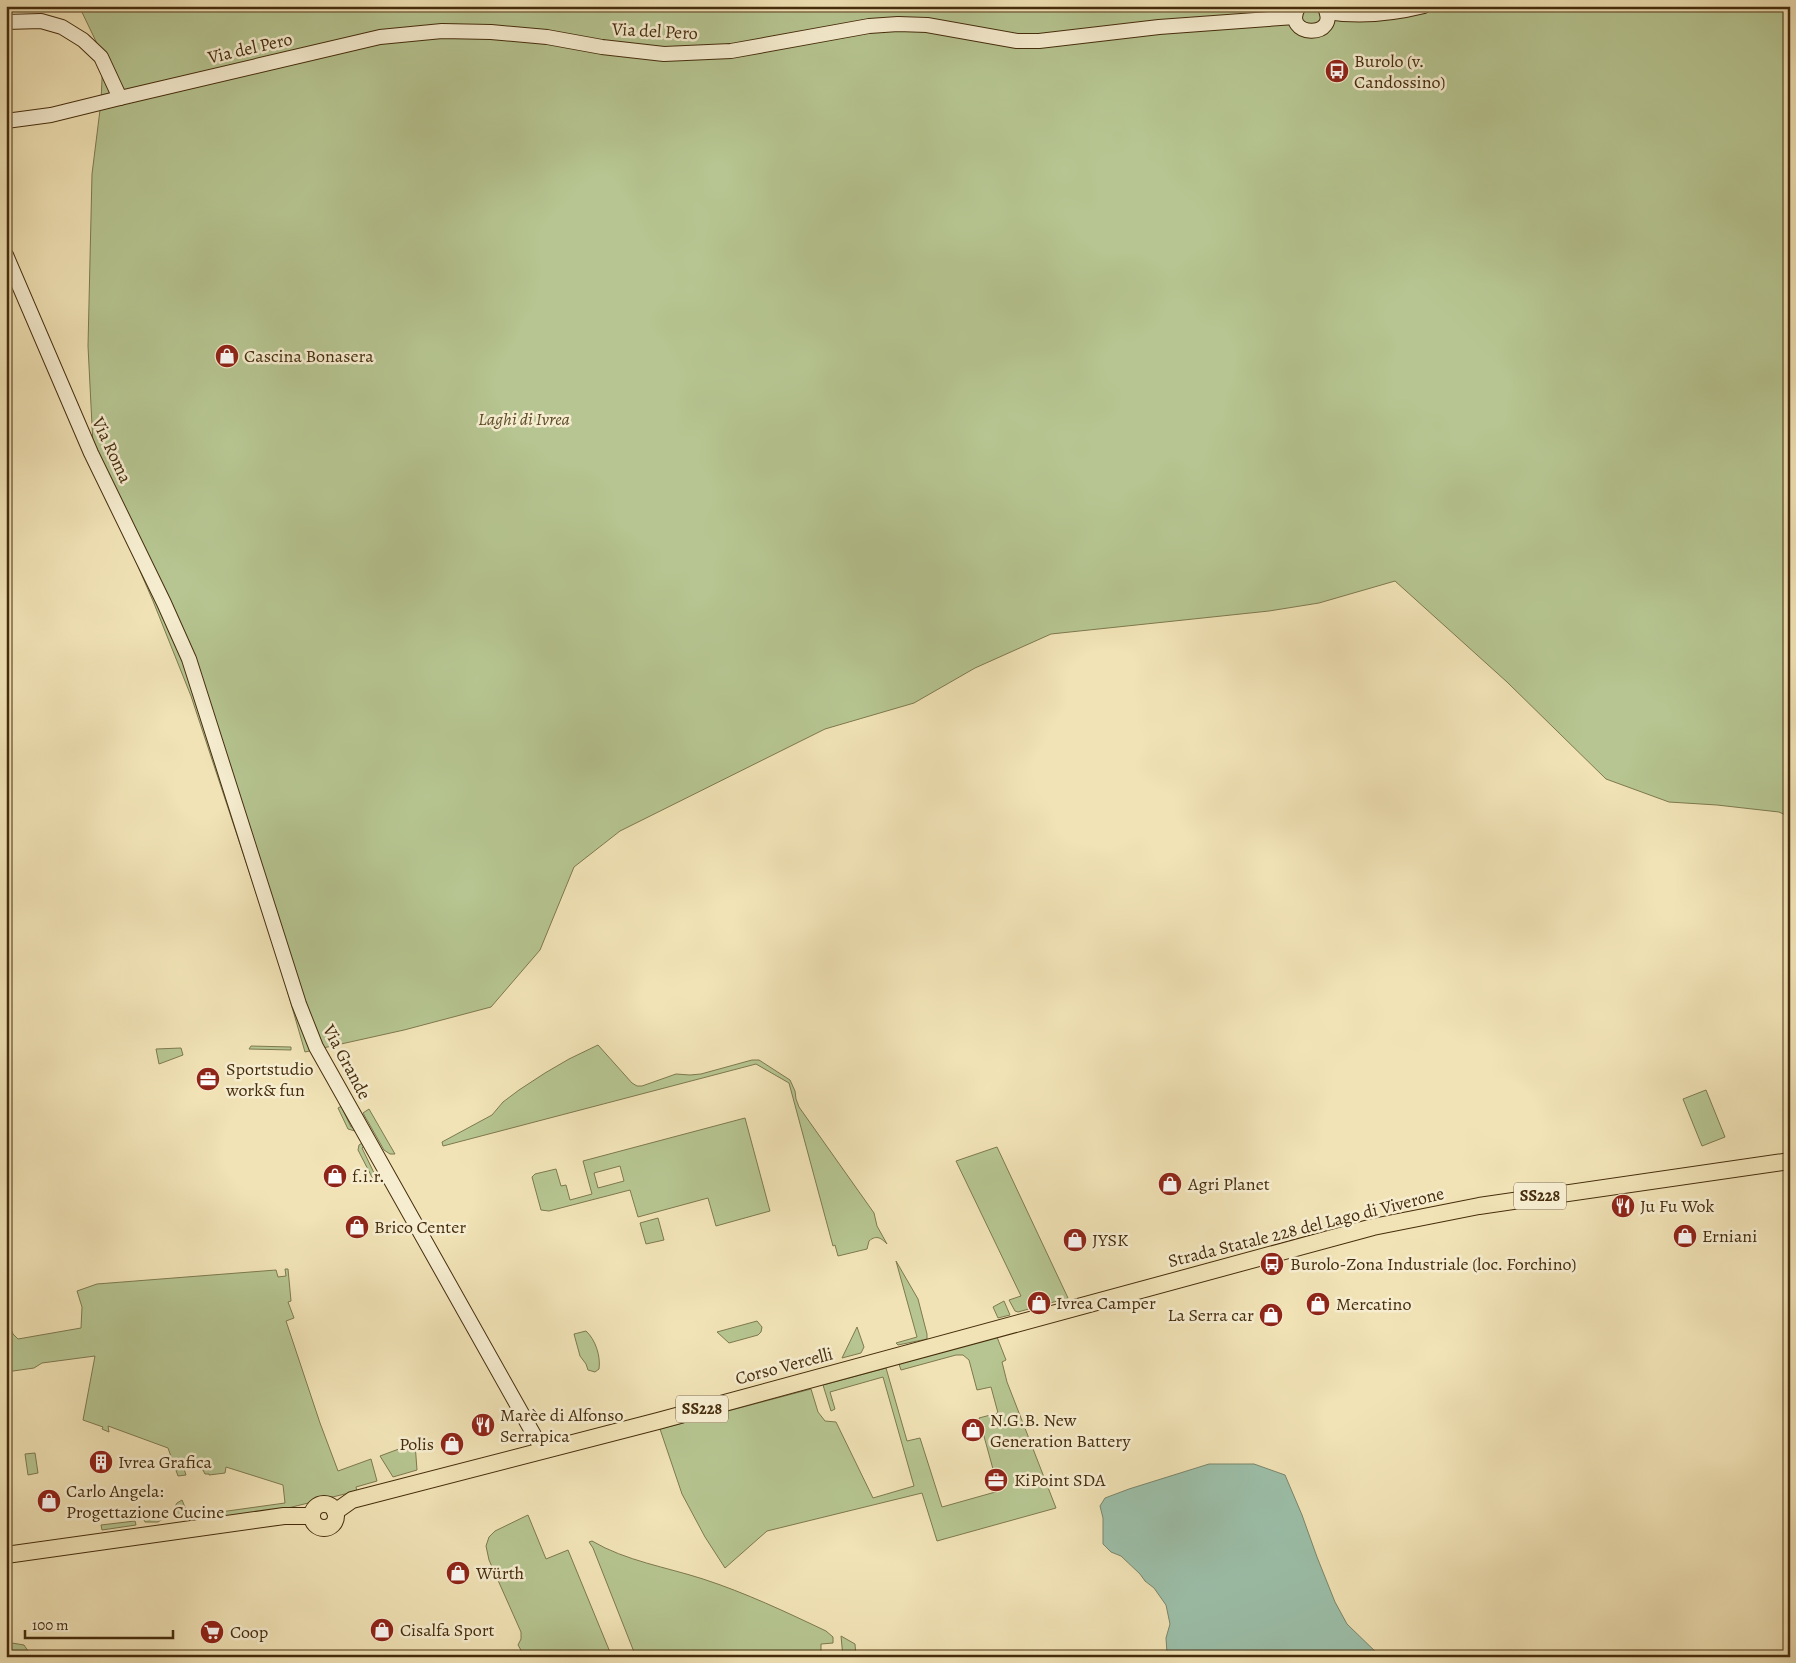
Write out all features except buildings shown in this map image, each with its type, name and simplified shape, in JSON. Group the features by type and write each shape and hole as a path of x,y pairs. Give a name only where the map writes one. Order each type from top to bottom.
{"main road":[{"name":"Strada Statale 228 del Lago di Viverone","path":"1072,1309 1318,1241 1428,1215 1550,1194 1790,1161"},
{"name":"Corso Vercelli","path":"6,1555 284,1516 312,1516 315,1524 319,1527 328,1527 334,1521 335,1512 352,1500 543,1451 1072,1309"}],"street":[{"path":"1297,12 1300,27 1310,32 1319,30 1326,13 1348,15 1404,11 1424,6"},
{"name":"Via del Pero","path":"6,121 51,115 380,38 442,31 491,32 547,37 602,47 664,54 730,51 869,26 898,24 927,25 1017,41 1039,41 1297,12"},
{"path":"6,22 41,21 62,27 83,40 100,57 120,98"},
{"name":"Via Roma","path":"6,255 92,453 189,659"},
{"name":"Via Grande","path":"189,659 299,1004 316,1047 543,1451"}],"green space":[{"name":"Laghi di Ivrea","path":"79,6 1790,6 1790,817 1779,812 1669,802 1606,779 1507,682 1395,581 1319,603 1269,611 1051,634 975,668 914,703 825,729 620,831 574,867 540,950 491,1007 404,1030 305,1052 279,962 191,696 153,601 94,465 88,346 92,174 101,102 103,56"},
{"path":"598,1045 632,1083 637,1086 676,1074 701,1074 752,1060 759,1060 790,1080 799,1107 874,1213 877,1226 887,1244 881,1239 874,1238 869,1241 867,1249 838,1256 835,1245 833,1246 789,1083 756,1064 443,1146 442,1142 492,1115 503,1102 545,1073"},
{"path":"251,1046 291,1047 291,1050 249,1049"},
{"path":"181,1048 183,1055 159,1064 156,1049"},
{"path":"1706,1090 1725,1137 1702,1146 1683,1099"},
{"path":"347,1103 343,1110 351,1127 359,1129 355,1131 348,1129 338,1108"},
{"path":"369,1109 395,1154 390,1154 384,1150 363,1113"},
{"path":"745,1118 770,1211 716,1226 708,1198 638,1217 630,1190 549,1211 541,1210 532,1177 535,1174 556,1169 561,1186 566,1185 570,1200 592,1194 583,1161","holes":["620,1166 624,1181 598,1188 594,1173"]},
{"path":"365,1141 366,1144 362,1148 376,1177 383,1176 384,1178 375,1183 358,1150 359,1145"},
{"path":"997,1147 1068,1298 1018,1312 1015,1311 1009,1300 1021,1296 956,1161"},
{"path":"658,1218 664,1240 646,1244 640,1223"},
{"path":"896,1261 918,1299 927,1334 927,1339 898,1345 896,1343 917,1337"},
{"path":"285,1269 288,1269 291,1301 288,1302 294,1318 286,1321 338,1471 371,1459 377,1481 356,1487 357,1491 288,1508 224,1517 221,1515 207,1516 206,1514 285,1503 283,1485 226,1467 225,1473 209,1475 205,1474 203,1470 190,1465 183,1466 186,1475 178,1476 168,1448 108,1426 109,1432 102,1429 103,1427 83,1420 95,1356 42,1363 34,1368 6,1372 6,1324 9,1324 13,1334 18,1339 81,1328 82,1307 77,1291 97,1284 276,1270 278,1277 286,1276"},
{"path":"1004,1301 1010,1315 998,1318 993,1307"},
{"path":"757,1321 762,1327 758,1335 729,1343 717,1332"},
{"path":"857,1327 864,1347 861,1353 842,1358"},
{"path":"586,1331 595,1343 598,1353 599,1369 595,1372 588,1370 580,1356 574,1334"},
{"path":"997,1337 1006,1360 1002,1362 1007,1382 1056,1508 937,1541 922,1493 767,1531 725,1568 705,1537 682,1494 660,1429 811,1389 818,1412 825,1421 836,1422 873,1498 914,1486 883,1377 830,1392 835,1409 831,1411 823,1385 886,1368 907,1441 920,1438 942,1507 999,1491 979,1418 998,1413 991,1387 977,1390 969,1360 963,1355 956,1355 901,1370 899,1364"},
{"path":"415,1443 417,1470 393,1477 380,1456"},
{"path":"35,1453 38,1473 28,1475 25,1454"},
{"path":"182,1500 189,1517 178,1516 173,1510 177,1503"},
{"path":"167,1509 164,1518 158,1522 145,1522 141,1513"},
{"path":"528,1515 546,1559 568,1550 612,1657 525,1657 518,1645 521,1639 521,1632 489,1560 486,1546 489,1537 495,1531"},
{"path":"135,1521 136,1525 102,1530 101,1525"},
{"path":"592,1541 618,1554 719,1584 781,1610 826,1631 833,1637 833,1643 821,1644 821,1657 636,1657 589,1542"},
{"path":"841,1636 855,1644 856,1657 843,1657"},
{"path":"12,1643 24,1645 32,1657 12,1657 6,1645"}],"shaded area":[{"path":"1209,1464 1254,1464 1285,1475 1335,1602 1347,1624 1381,1657 1175,1657 1167,1653 1166,1638 1170,1624 1166,1605 1154,1588 1140,1574 1121,1556 1111,1552 1103,1544 1103,1518 1100,1506 1105,1498"}],"place":[{"name":"Burolo (v. Candossino)","path":"1337,71"},
{"name":"Cascina Bonasera","path":"227,356"},
{"name":"Sportstudio work& fun","path":"208,1079"},
{"name":"f.i.r.","path":"335,1176"},
{"name":"Agri Planet","path":"1170,1184"},
{"name":"Ju Fu Wok","path":"1623,1206"},
{"name":"Brico Center","path":"357,1227"},
{"name":"Erniani","path":"1685,1236"},
{"name":"JYSK","path":"1075,1240"},
{"name":"Burolo-Zona Industriale (loc. Forchino)","path":"1272,1264"},
{"name":"Ivrea Camper","path":"1039,1303"},
{"name":"Mercatino","path":"1318,1304"},
{"name":"La Serra car","path":"1271,1315"},
{"name":"Marèe di Alfonso Serrapica","path":"483,1425"},
{"name":"N.G.B. New Generation Battery","path":"973,1430"},
{"name":"Polis","path":"452,1444"},
{"name":"Ivrea Grafica","path":"101,1462"},
{"name":"KiPoint SDA","path":"996,1480"},
{"name":"Carlo Angela: Progettazione Cucine","path":"49,1501"},
{"name":"Würth","path":"458,1573"},
{"name":"Cisalfa Sport","path":"382,1630"},
{"name":"Coop","path":"212,1632"}]}
